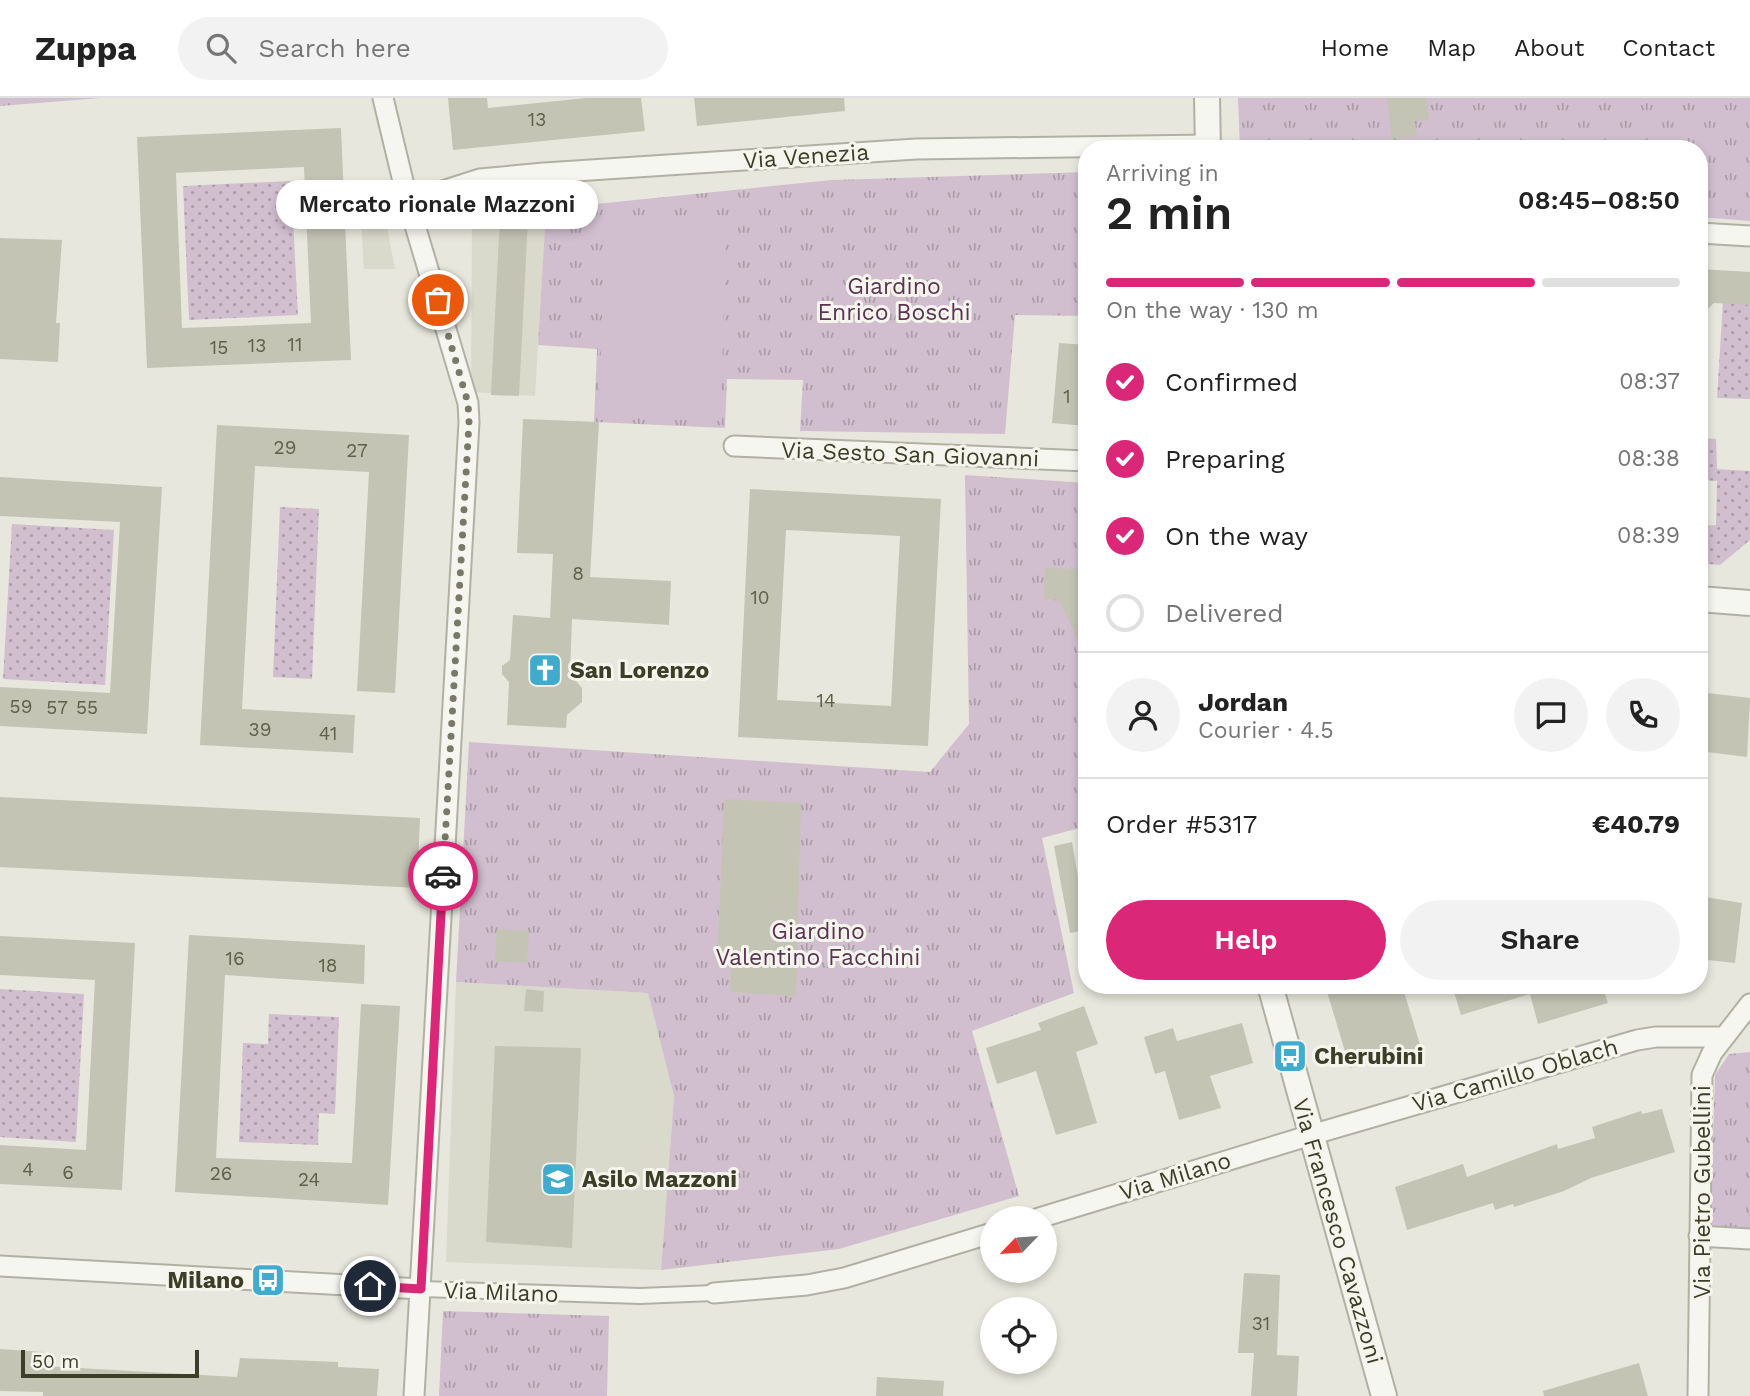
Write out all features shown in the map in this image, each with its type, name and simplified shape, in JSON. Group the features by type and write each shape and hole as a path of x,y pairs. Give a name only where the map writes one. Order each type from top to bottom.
{"street":[{"path":"383,98 408,202 466,393 469,422 414,1396"},
{"path":"1207,98 1208,140"},
{"name":"Via Venezia","path":"408,202 480,179 544,173 916,149 1078,148"},
{"path":"1708,234 1750,236"},
{"name":"Via Sesto San Giovanni","path":"734,446 1078,461"},
{"path":"1708,600 1750,603"},
{"name":"Via Francesco Cavazzoni","path":"1272,994 1384,1396"},
{"name":"Via Pietro Gubellini","path":"1698,1396 1702,1075 1723,1037 1750,1004"},
{"name":"Via Camillo Oblach","path":"1311,1135 1637,1041 1656,1037 1723,1037"},
{"name":"Via Milano","path":"1057,1213 1311,1135"},
{"path":"1699,1236 1750,1238"},
{"name":"Via Milano","path":"1,1265 421,1289 640,1296 794,1287 844,1278 980,1237"}],"shaded area":[{"path":"379,186 395,269 364,269 359,187"},
{"path":"546,209 535,396 471,392 472,219"},
{"name":"Asilo Mazzoni","path":"456,982 648,993 674,1096 661,1270 446,1262"}],"green space":[{"path":"0,98 101,98 0,106"},
{"path":"1238,98 1750,98 1750,221 1708,218 1708,140 1240,140"},
{"name":"Giardino Enrico Boschi","path":"1078,172 1078,316 1015,315 1005,434 800,431 803,380 727,379 725,428 594,422 597,349 538,345 546,209 832,180"},
{"path":"291,181 298,315 189,320 183,186"},
{"path":"605,216 726,220 721,421 599,417"},
{"path":"1724,285 1750,285 1750,399 1717,398"},
{"path":"1708,439 1716,439 1717,469 1750,471 1750,540 1720,565 1708,564 1708,525 1716,525 1717,481 1708,480"},
{"name":"Giardino Valentino Facchini","path":"965,475 1078,482 1078,828 1042,838 1074,993 972,1031 1019,1196 839,1249 661,1270 674,1096 648,993 456,982 469,742 930,772 969,724"},
{"path":"280,507 319,509 312,679 273,677"},
{"path":"12,524 114,530 105,685 3,679"},
{"path":"0,989 84,994 76,1142 0,1137"},
{"path":"269,1014 339,1017 335,1114 319,1113 318,1145 239,1142 243,1043 268,1044"},
{"path":"1750,1052 1750,1228 1710,1226 1715,1075 1729,1054"},
{"path":"443,1311 609,1316 607,1396 439,1396"}],"building":[{"path":"448,98 487,98 488,108 586,98 641,98 645,131 453,150"},
{"path":"694,98 844,98 845,111 697,126"},
{"path":"1387,98 1426,98 1429,120 1415,121 1417,136 1392,139"},
{"path":"341,128 351,360 147,368 137,137","holes":["304,167 311,323 182,328 176,173"]},
{"path":"500,217 528,218 519,396 491,395"},
{"path":"0,238 62,240 56,323 60,323 58,362 0,359"},
{"path":"1708,270 1750,272 1750,305 1714,303 1708,309"},
{"path":"1059,343 1078,344 1078,425 1052,423"},
{"path":"523,419 599,422 590,577 671,581 669,625 572,619 570,674 582,688 582,702 567,715 566,728 507,725 509,682 502,674 502,666 510,660 513,615 550,618 553,554 517,553"},
{"path":"217,425 409,435 395,693 357,691 369,472 255,466 242,709 355,715 353,753 200,745"},
{"path":"0,477 162,487 147,734 0,726 0,687 110,693 120,522 0,516"},
{"path":"750,489 941,499 928,746 738,737","holes":["786,530 900,536 891,706 777,700"]},
{"path":"1045,568 1078,569 1078,640 1059,600 1044,599"},
{"path":"1708,693 1750,698 1747,757 1708,752"},
{"path":"0,797 420,818 417,888 0,867"},
{"path":"724,799 801,803 796,996 730,992 731,967 717,965"},
{"path":"1072,842 1078,877 1078,932 1070,933 1054,846"},
{"path":"1708,897 1742,903 1735,963 1708,960"},
{"path":"497,929 529,931 527,963 495,961"},
{"path":"189,935 365,945 364,984 225,975 216,1158 352,1163 361,1004 400,1006 388,1205 175,1192"},
{"path":"0,936 135,943 122,1190 0,1184 0,1145 86,1150 95,980 0,975"},
{"path":"526,989 544,991 543,1012 524,1011"},
{"path":"1328,994 1405,994 1421,1048 1350,1068"},
{"path":"1455,994 1530,994 1461,1015"},
{"path":"1530,994 1605,994 1608,1003 1538,1024"},
{"path":"1084,1006 1098,1044 1076,1052 1097,1123 1056,1135 1036,1071 997,1084 986,1048 1041,1030 1038,1023"},
{"path":"1242,1023 1253,1063 1210,1076 1221,1108 1179,1120 1165,1071 1155,1074 1144,1037 1173,1028 1177,1041"},
{"path":"495,1046 581,1048 572,1248 486,1242"},
{"path":"1662,1109 1675,1152 1591,1178 1564,1191 1514,1207 1513,1204 1495,1210 1493,1203 1407,1230 1395,1187 1463,1164 1467,1177 1557,1144 1558,1149 1595,1138 1592,1127 1641,1111 1642,1114"},
{"path":"1244,1273 1280,1275 1277,1355 1299,1356 1297,1396 1251,1396 1254,1353 1238,1353"},
{"path":"0,1349 44,1352 44,1366 237,1377 240,1358 338,1362 338,1367 379,1369 377,1396 43,1396 43,1392 0,1391"},
{"path":"1639,1363 1648,1396 1544,1396 1543,1391"},
{"path":"877,1377 944,1381 943,1396 876,1396"}],"way so far":[{"path":"438,300 468,403 469,422 443,876"}],"place":[{"name":"Mercato rionale Mazzoni","path":"438,300"},
{"name":"San Lorenzo","path":"545,670"},
{"name":"Cherubini","path":"1290,1056"},
{"name":"Asilo Mazzoni","path":"558,1179"},
{"name":"Milano","path":"268,1280"}],"route":[{"path":"370,1286 421,1289 443,876"}]}
